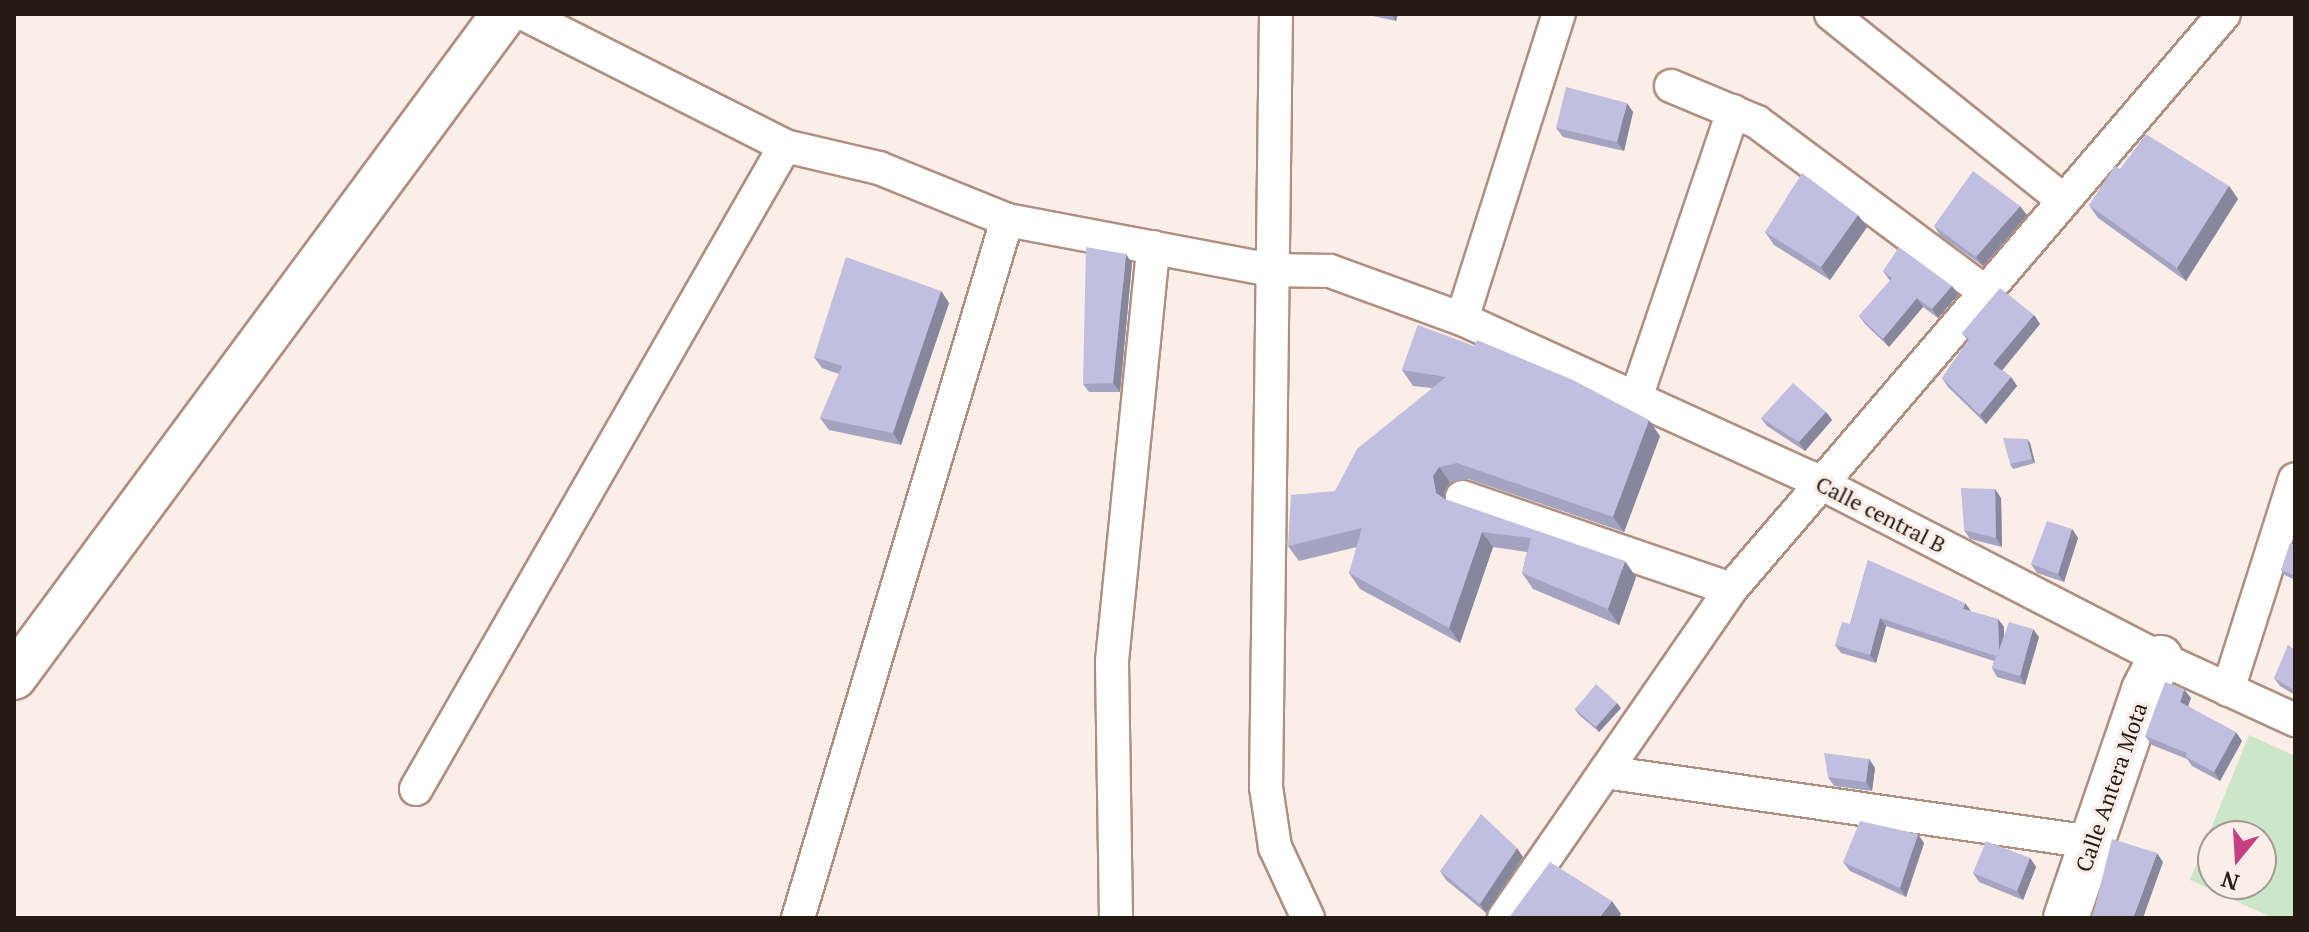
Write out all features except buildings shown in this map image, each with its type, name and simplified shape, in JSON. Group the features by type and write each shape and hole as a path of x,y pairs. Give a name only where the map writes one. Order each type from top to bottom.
{"main road":[{"path":"14,677 504,14"},
{"name":"Calle Antera Mota","path":"2066,918 2144,690 2160,658"}],"street":[{"name":"Calle central B","path":"524,14 785,146 879,168 1007,220 1271,270 1330,271 1462,319 1809,477 2160,658 2295,720"},
{"path":"1276,14 1266,787 1275,847 1308,918"},
{"path":"1462,319 1559,14"},
{"path":"1831,14 2063,200"},
{"path":"1504,918 1731,589 2224,14"},
{"path":"1671,86 1757,122 1984,291"},
{"path":"1636,398 1733,111"},
{"path":"416,789 785,146"},
{"path":"798,918 1007,220"},
{"path":"1116,918 1112,661 1153,247"},
{"path":"2228,690 2295,479"},
{"path":"1462,497 1731,589"},
{"path":"1605,772 2092,842"}],"green space":[{"path":"2249,735 2295,756 2295,918 2273,918 2234,900 2277,900 2277,820 2214,820"},
{"path":"2197,863 2197,883 2190,880"}]}
